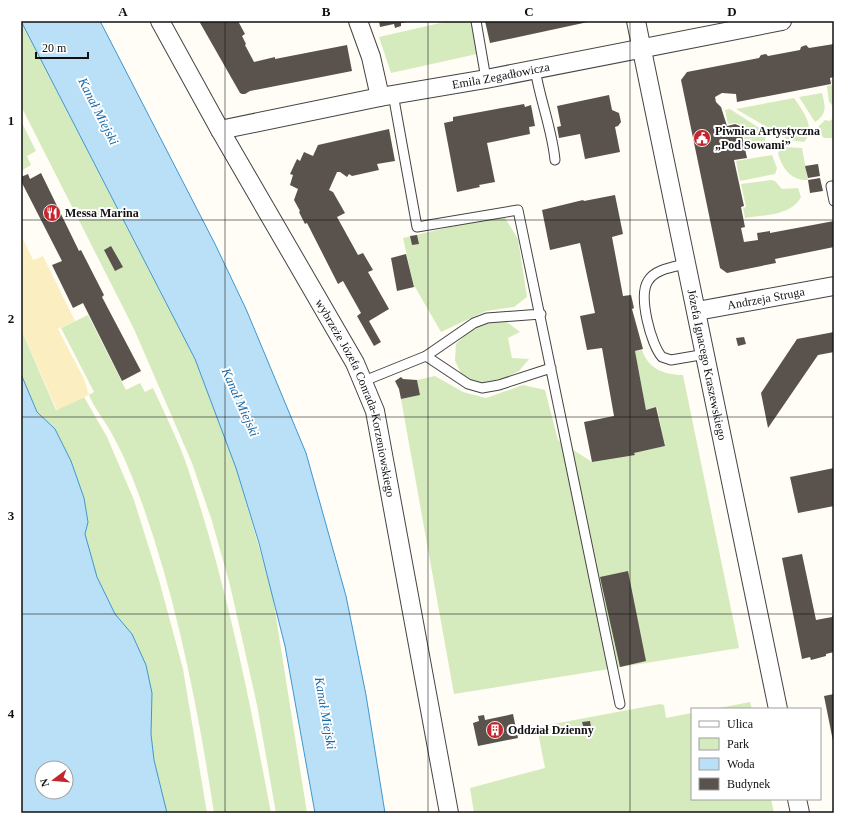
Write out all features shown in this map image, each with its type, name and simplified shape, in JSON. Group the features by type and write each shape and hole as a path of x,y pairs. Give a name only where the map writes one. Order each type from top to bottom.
{"street":[{"name":"wybrzeże Józefa Conrada-Korzeniowskiego","path":"160,21 220,130 364,381 375,411 449,813"},
{"path":"358,21 386,96"},
{"name":"Józefa Ignacego Kraszewskiego","path":"636,21 706,354 778,708"},
{"name":"Emila Zegadłowicza","path":"220,130 386,96 486,79 782,21"},
{"name":"Andrzeja Struga","path":"697,311 834,286"},
{"path":"797,800 800,813"}],"lane":[{"path":"476,21 486,79"},
{"path":"535,69 539,93 553,140 555,160"},
{"path":"386,96 417,227 518,210 620,704"},
{"path":"834,186 831,186 834,201"},
{"path":"686,264 658,272 647,282 644,300 651,332 654,344 662,357 671,360 706,354"},
{"path":"364,381 426,356 474,323 487,318 540,314"},
{"path":"426,356 468,384 482,388 499,385 551,368"}],"green space":[{"path":"21,21 195,359 236,468 272,592 307,813 276,813 257,705 230,585 211,518 192,463 134,329 21,106"},
{"path":"449,21 471,21 477,54 391,73 379,37"},
{"path":"834,79 834,103 832,105 829,102 827,86 832,85 831,80"},
{"path":"822,93 825,105 824,112 815,122 799,97"},
{"path":"794,98 809,125 808,137 804,142 789,140 736,109"},
{"path":"730,109 764,131 766,135 764,145 746,149 742,125 735,123 728,124 725,110"},
{"path":"834,118 834,138 824,138 817,131 818,127 825,120 829,121"},
{"path":"21,121 36,151 27,156 31,165 21,171"},
{"path":"782,147 802,148 808,180 802,180 792,176 788,172 782,164 778,153"},
{"path":"772,155 777,168 775,174 740,181 736,161"},
{"path":"771,180 775,181 782,189 798,188 801,197 791,208 776,214 745,218 743,208 746,207 741,184"},
{"path":"493,217 505,218 518,239 527,297 514,307 486,311 441,332 414,287 403,238"},
{"path":"88,315 126,390 140,383 145,392 153,388 184,459 202,511 236,640 271,813 214,813 194,696 167,581 143,506 126,462 110,431 91,400 89,395 94,392 61,328"},
{"path":"491,322 507,322 520,332 508,338 512,358 529,359 519,371 503,379 485,384 473,382 461,373 455,361 456,344 471,330"},
{"path":"21,329 56,410 84,397 107,437 134,500 159,580 183,669 207,813 167,813 154,760 151,734 132,634 115,614 97,577 85,534 88,522 84,498 71,461 55,429 37,412 21,374"},
{"path":"642,350 648,362 658,370 670,374 683,375 739,648 454,694 401,399 420,395 417,380 435,376 463,392 486,398 523,385 545,390 558,440 592,462 665,446 657,407 646,410 635,351"},
{"path":"750,702 752,708 719,708"},
{"path":"660,704 664,705 666,718 691,713 691,800 771,800 774,813 474,813 470,788 545,768 537,727"}],"sand":[{"path":"21,235 33,260 43,256 75,321 58,329 84,379 89,395 57,410 21,329"}],"water":[{"name":"Kanał Miejski","path":"21,21 100,21 215,244 246,309 306,453 346,596 366,695 385,813 315,813 285,646 259,543 236,468 195,359"},
{"path":"21,374 37,412 55,429 71,461 84,498 88,522 85,534 97,577 115,614 132,634 146,665 152,693 151,734 154,760 167,813 21,813"}],"building":[{"path":"199,21 238,21 245,34 242,36 246,44 245,45 254,62 347,45 352,71 250,91 242,94 240,93"},
{"path":"379,21 407,22 401,23 401,26 395,28 394,24 380,27"},
{"path":"485,21 588,21 588,22 490,43"},
{"path":"834,44 834,77 830,78 831,84 737,102 736,94 722,93 715,97 716,102 721,107 727,126 735,124 740,126 747,158 734,160 744,206 741,207 745,227 741,228 744,242 758,240 757,233 770,231 770,233 834,221 834,247 775,259 776,263 727,273 720,268 681,80 687,72 759,58 761,55 766,54 768,56 800,50 801,47 806,45 809,48"},
{"path":"609,95 612,110 619,113 621,122 615,127 620,152 585,159 580,134 559,138 557,127 561,126 557,106"},
{"path":"524,104 525,107 531,105 535,126 529,127 530,134 487,143 495,182 457,192 444,123 453,121 453,117"},
{"path":"389,129 395,161 377,164 379,170 352,176 349,174 347,177 340,172 337,172 329,190 333,192 345,213 337,217 358,255 363,253 373,270 368,272 389,309 369,321 381,342 374,346 357,316 361,313 343,281 338,284 307,223 305,224 299,212 300,211 294,200 298,189 290,185 293,175 290,174 297,159 300,161 304,152 313,156 318,145"},
{"path":"818,164 820,176 808,178 805,166"},
{"path":"41,173 79,251 81,250 104,295 102,297 141,371 122,381 83,303 73,308 52,265 62,261 21,181 21,177 28,174 30,179"},
{"path":"820,178 823,191 810,193 808,180"},
{"path":"615,195 623,234 612,237 623,296 631,295 634,308 632,309 643,349 635,351 646,410 656,407 665,446 634,453 635,455 592,462 584,422 614,416 602,348 587,350 580,316 595,313 580,243 550,250 542,210 583,200"},
{"path":"417,235 419,244 412,245 410,236"},
{"path":"111,246 123,267 115,271 104,250"},
{"path":"406,254 414,287 397,291 391,258"},
{"path":"834,332 834,352 818,355 768,428 761,393 797,339"},
{"path":"744,337 746,344 738,346 736,338"},
{"path":"401,377 403,379 417,380 420,395 401,399 399,389 395,381"},
{"path":"834,468 834,506 798,513 790,477"},
{"path":"802,554 816,620 832,617 834,613 834,652 811,660 810,657 802,659 782,558"},
{"path":"628,571 646,661 620,667 600,577"},
{"path":"834,694 834,741 833,741 824,696"},
{"name":"Oddział Dzienny","path":"513,714 518,738 478,746 473,723 479,721 478,716 484,715 485,720"},
{"path":"590,721 591,727 584,729 582,722"}],"place":[{"name":"Piwnica Artystyczna „Pod Sowami”","path":"702,138"},
{"name":"Messa Marina","path":"52,213"},
{"name":"Oddział Dzienny","path":"495,730"}]}
